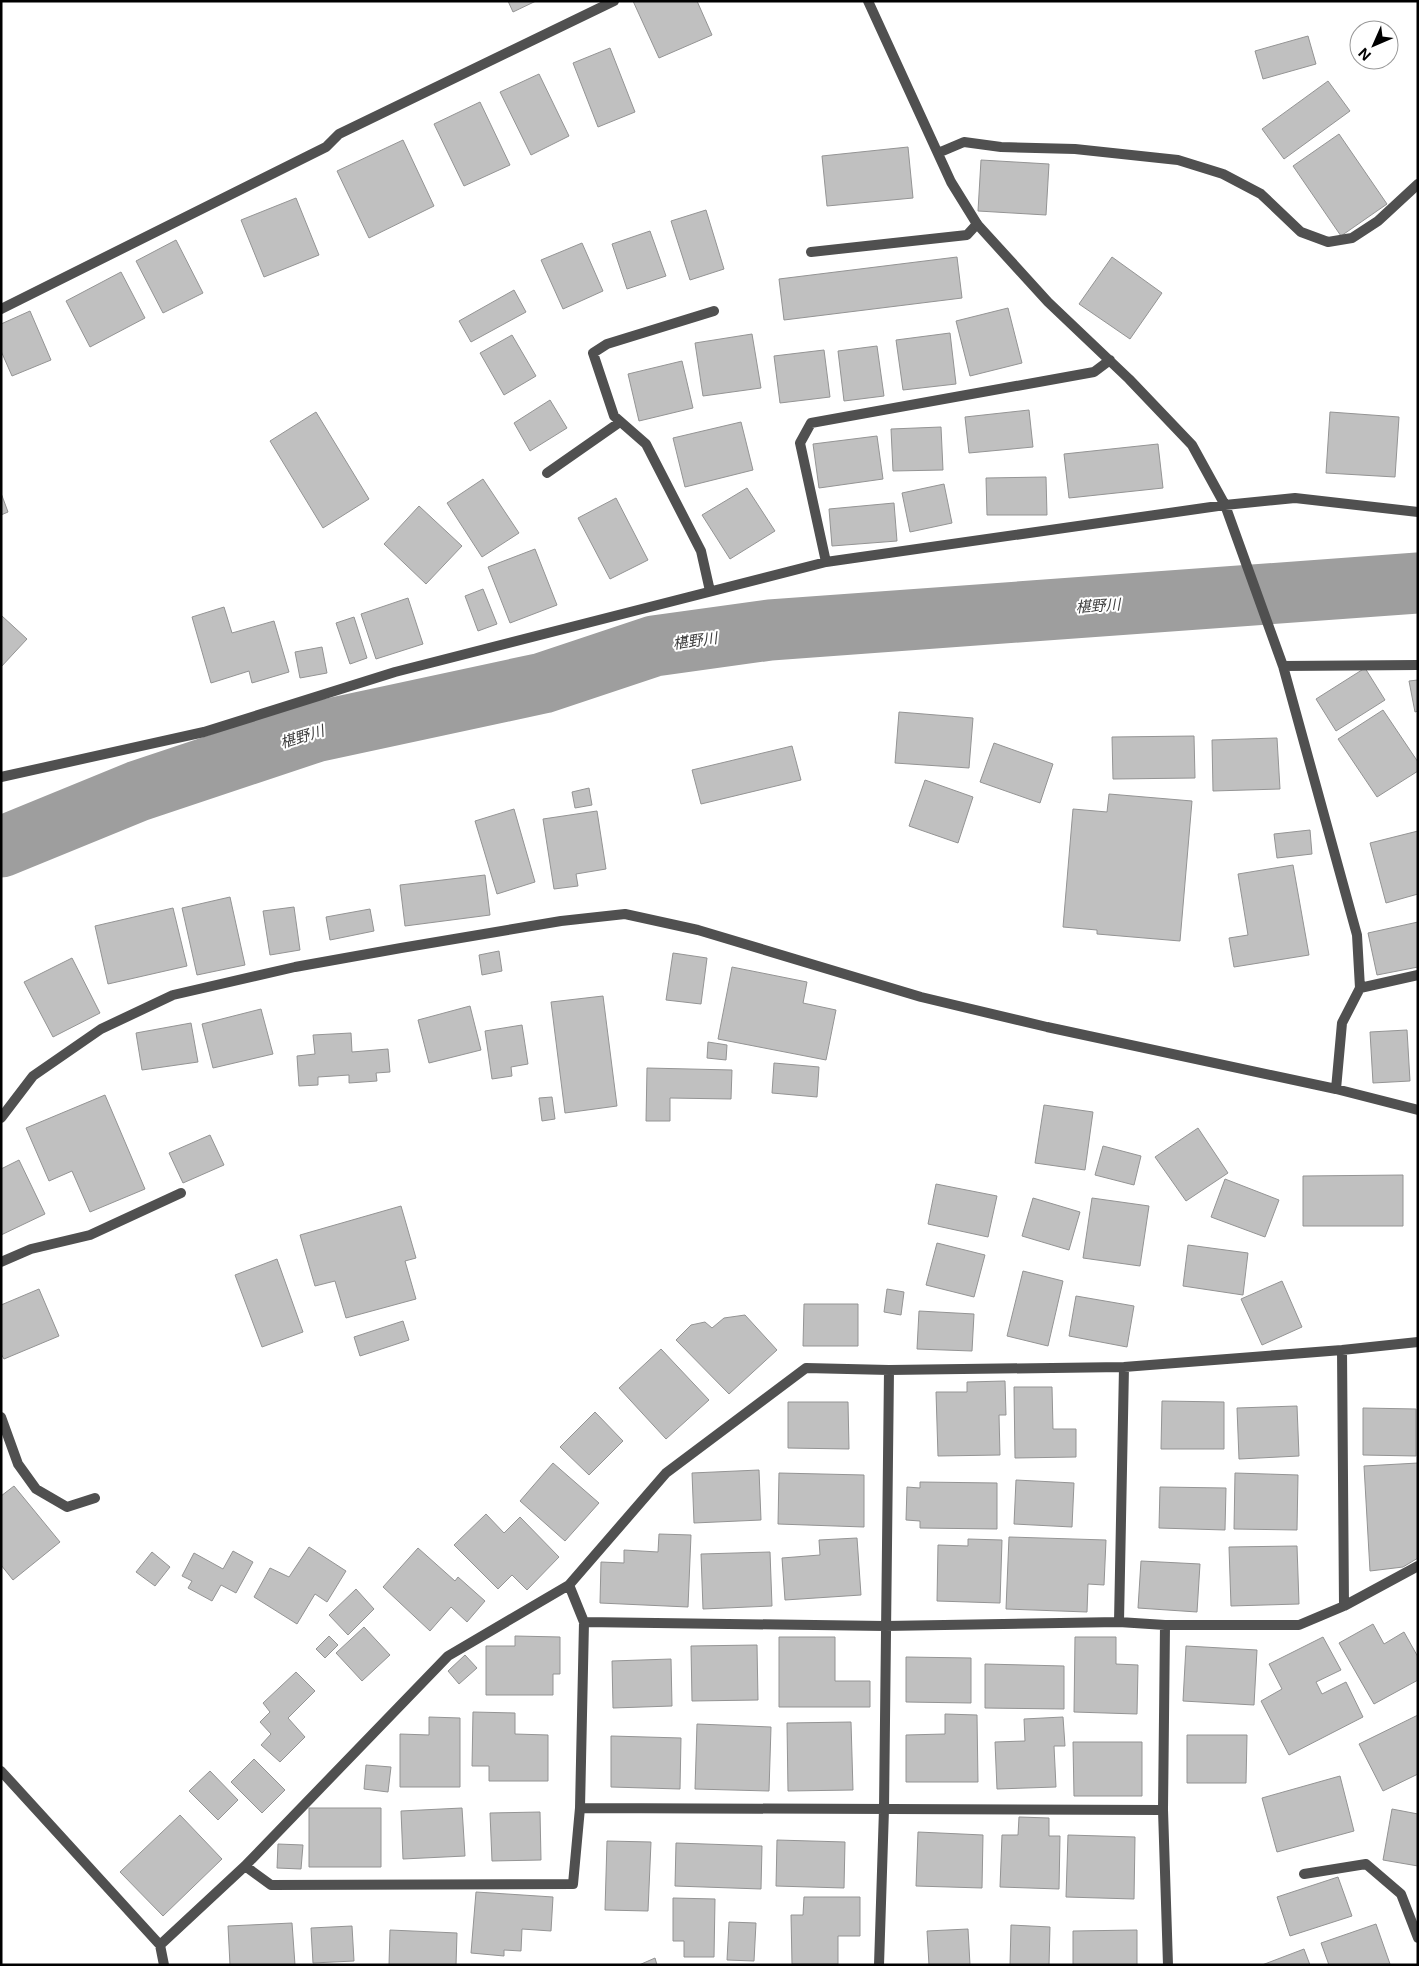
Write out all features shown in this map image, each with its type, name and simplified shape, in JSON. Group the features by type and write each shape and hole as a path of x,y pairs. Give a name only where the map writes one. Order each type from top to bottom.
{"street":[{"path":"1,309 326,147 339,134 614,1"},
{"path":"868,1 952,182 977,224 1048,302 1110,360 1192,445 1226,505 1283,666 1357,935 1360,988 1342,1023 1336,1089"},
{"path":"938,152 964,142 1001,147 1076,149 1178,160 1223,174 1261,194 1301,232 1328,242 1352,238 1378,221 1418,184"},
{"path":"812,252 967,235 977,224"},
{"path":"710,591 701,551 646,444 614,416 593,354 607,344 714,311"},
{"path":"826,562 800,443 811,423 1094,372 1110,360"},
{"path":"547,473 620,422"},
{"path":"1,777 204,732 395,672 826,562 1226,505 1295,498 1418,512"},
{"path":"1283,666 1418,665"},
{"path":"1,1118 33,1076 101,1029 172,995 295,967 401,948 561,921 625,914 698,930 941,1002 1056,1030 1336,1089 1418,1110"},
{"path":"1360,988 1418,975"},
{"path":"1,1262 31,1249 90,1235 181,1193"},
{"path":"160,1945 245,1866 448,1656 569,1585 666,1473 806,1368 888,1370 1124,1367 1342,1350 1418,1342"},
{"path":"1342,1350 1344,1606"},
{"path":"1119,1622 1124,1367"},
{"path":"878,1965 884,1809 888,1370"},
{"path":"1,1417 18,1464 36,1489 67,1507 95,1498"},
{"path":"584,1622 885,1626 1119,1622 1165,1626 1299,1625 1344,1606 1418,1566"},
{"path":"245,1866 271,1885 573,1884 580,1808 584,1622 569,1585"},
{"path":"1165,1626 1162,1810 1168,1965"},
{"path":"1,1771 160,1945 164,1965"},
{"path":"580,1808 1162,1810"},
{"path":"1304,1874 1366,1864 1401,1894 1418,1938"}],"building":[{"path":"508,1 536,1 513,12"},
{"path":"633,1 697,1 712,35 659,58"},
{"path":"1308,36 1316,64 1263,79 1255,51"},
{"path":"610,48 635,112 598,127 573,63"},
{"path":"539,74 569,136 531,155 500,92"},
{"path":"1328,81 1350,111 1284,159 1262,129"},
{"path":"480,102 510,165 464,186 434,124"},
{"path":"1339,134 1387,204 1341,236 1293,166"},
{"path":"403,140 434,206 369,238 337,171"},
{"path":"908,147 913,198 827,206 822,156"},
{"path":"981,160 1049,164 1046,215 978,211"},
{"path":"296,198 319,255 264,277 241,220"},
{"path":"706,210 724,269 690,280 671,221"},
{"path":"650,231 666,276 627,289 612,244"},
{"path":"176,240 203,293 163,313 136,261"},
{"path":"582,243 603,291 563,309 541,260"},
{"path":"957,257 962,298 784,320 779,279"},
{"path":"1112,257 1162,293 1130,339 1079,304"},
{"path":"121,272 145,318 90,347 66,301"},
{"path":"514,290 526,312 471,342 459,321"},
{"path":"1008,308 1022,363 970,376 956,321"},
{"path":"30,311 51,360 12,376 1,351 1,324"},
{"path":"950,333 956,384 903,390 896,340"},
{"path":"752,334 761,388 703,396 695,343"},
{"path":"512,335 536,376 504,395 480,353"},
{"path":"877,346 884,396 844,401 838,351"},
{"path":"824,350 830,397 780,403 774,356"},
{"path":"682,361 693,408 639,421 628,374"},
{"path":"550,400 567,428 530,451 514,423"},
{"path":"1029,410 1033,447 969,453 965,417"},
{"path":"316,412 369,499 323,528 270,441"},
{"path":"1330,412 1399,417 1395,477 1326,473"},
{"path":"741,422 753,470 685,487 673,438"},
{"path":"941,427 943,470 893,471 891,429"},
{"path":"877,436 883,479 819,488 813,444"},
{"path":"1158,444 1163,488 1069,498 1064,454"},
{"path":"1046,477 1047,515 987,515 986,478"},
{"path":"483,479 519,533 482,557 447,503"},
{"path":"944,484 952,523 910,532 902,493"},
{"path":"747,488 775,531 730,559 702,515"},
{"path":"1,493 8,512 1,515"},
{"path":"616,498 648,560 610,579 578,518"},
{"path":"894,503 897,541 832,546 829,509"},
{"path":"419,506 462,546 426,584 384,544"},
{"path":"535,549 557,605 510,623 488,567"},
{"path":"483,589 497,624 478,631 465,596"},
{"path":"408,598 423,644 376,659 361,614"},
{"path":"224,607 232,633 274,621 289,672 252,683 249,671 211,683 192,617"},
{"path":"1,616 27,639 1,667"},
{"path":"354,617 367,658 350,664 336,623"},
{"path":"322,647 327,673 300,678 295,652"},
{"path":"1365,668 1385,700 1336,731 1316,699"},
{"path":"1418,680 1418,711 1415,712 1409,681"},
{"path":"1383,710 1418,762 1418,771 1377,797 1338,739"},
{"path":"899,712 973,718 969,768 895,763"},
{"path":"1194,736 1195,778 1113,779 1112,737"},
{"path":"1277,738 1280,789 1213,791 1212,740"},
{"path":"994,743 1053,764 1040,803 980,782"},
{"path":"792,746 801,780 701,804 692,770"},
{"path":"925,780 973,797 958,843 909,826"},
{"path":"589,788 592,805 575,808 572,792"},
{"path":"1109,794 1192,801 1180,941 1097,934 1097,930 1063,927 1073,809 1107,812"},
{"path":"514,809 535,882 497,894 475,821"},
{"path":"597,811 606,869 576,874 578,886 554,889 543,819"},
{"path":"1310,830 1312,854 1277,858 1274,834"},
{"path":"1418,831 1418,894 1386,903 1370,843"},
{"path":"1293,865 1309,955 1234,967 1229,938 1248,935 1238,874"},
{"path":"485,875 490,915 405,926 400,885"},
{"path":"230,897 245,965 197,975 182,908"},
{"path":"294,907 300,950 270,955 263,911"},
{"path":"173,908 187,966 108,984 95,926"},
{"path":"370,909 374,931 330,940 326,917"},
{"path":"1418,922 1418,967 1377,975 1368,933"},
{"path":"499,951 502,971 482,975 479,955"},
{"path":"673,953 707,958 701,1004 666,1000"},
{"path":"72,958 100,1013 53,1037 24,982"},
{"path":"732,967 807,982 803,1003 836,1010 826,1060 718,1039"},
{"path":"603,996 617,1106 565,1113 551,1002"},
{"path":"470,1006 481,1050 429,1063 418,1020"},
{"path":"261,1009 273,1054 213,1068 202,1024"},
{"path":"191,1023 198,1062 142,1070 136,1033"},
{"path":"522,1025 528,1064 511,1067 512,1076 492,1079 485,1031"},
{"path":"1407,1030 1410,1081 1373,1083 1370,1032"},
{"path":"351,1033 352,1052 388,1049 390,1072 376,1073 377,1081 349,1083 349,1075 318,1077 318,1085 299,1086 297,1056 315,1054 313,1035"},
{"path":"708,1042 727,1045 726,1060 707,1058"},
{"path":"774,1063 819,1067 817,1097 772,1093"},
{"path":"647,1068 732,1070 731,1099 670,1098 670,1121 646,1121"},
{"path":"105,1095 145,1189 90,1212 72,1171 49,1181 26,1128"},
{"path":"552,1097 555,1119 542,1121 539,1098"},
{"path":"1044,1105 1093,1112 1085,1170 1035,1163"},
{"path":"1198,1128 1228,1173 1186,1201 1155,1157"},
{"path":"210,1135 224,1165 183,1183 169,1153"},
{"path":"1103,1146 1141,1156 1134,1185 1095,1175"},
{"path":"19,1160 45,1214 1,1235 1,1169"},
{"path":"1403,1175 1403,1226 1303,1226 1303,1176"},
{"path":"1225,1179 1279,1200 1265,1237 1211,1217"},
{"path":"936,1184 997,1196 988,1237 928,1224"},
{"path":"1033,1198 1080,1212 1069,1250 1022,1236"},
{"path":"1092,1198 1149,1206 1140,1266 1083,1258"},
{"path":"401,1206 416,1258 405,1261 416,1299 346,1318 335,1281 315,1286 300,1235"},
{"path":"937,1243 985,1255 974,1297 926,1285"},
{"path":"1188,1245 1248,1253 1243,1295 1183,1286"},
{"path":"277,1259 303,1332 262,1347 235,1275"},
{"path":"1023,1271 1063,1281 1048,1346 1007,1336"},
{"path":"1282,1281 1302,1327 1262,1345 1241,1299"},
{"path":"39,1289 59,1336 4,1359 1,1354 1,1305"},
{"path":"887,1289 904,1292 901,1315 884,1312"},
{"path":"1076,1296 1134,1306 1127,1347 1069,1336"},
{"path":"804,1304 858,1304 858,1346 803,1346"},
{"path":"919,1311 974,1314 972,1351 917,1349"},
{"path":"745,1315 777,1350 729,1394 676,1340 691,1325 705,1322 712,1328 724,1318"},
{"path":"403,1321 409,1340 360,1356 354,1337"},
{"path":"661,1349 709,1400 666,1439 619,1388"},
{"path":"1005,1381 1006,1415 999,1415 1000,1455 938,1456 936,1392 967,1392 967,1382"},
{"path":"1014,1387 1052,1387 1053,1429 1076,1429 1076,1457 1015,1458"},
{"path":"1162,1401 1224,1402 1224,1449 1161,1449"},
{"path":"788,1402 848,1402 849,1449 788,1448"},
{"path":"1297,1406 1299,1456 1239,1459 1237,1408"},
{"path":"1363,1408 1416,1409 1416,1456 1363,1455"},
{"path":"595,1412 623,1441 589,1475 560,1447"},
{"path":"553,1463 599,1503 565,1541 520,1501"},
{"path":"1418,1463 1418,1558 1403,1567 1370,1571 1364,1466"},
{"path":"759,1470 761,1520 694,1523 692,1473"},
{"path":"779,1473 864,1475 864,1527 778,1524"},
{"path":"1235,1473 1298,1475 1297,1530 1234,1529"},
{"path":"1016,1480 1074,1483 1072,1527 1014,1524"},
{"path":"920,1482 997,1483 997,1529 920,1528 920,1521 906,1520 907,1487 920,1488"},
{"path":"14,1486 60,1542 13,1580 1,1565 1,1496"},
{"path":"1160,1487 1226,1488 1225,1530 1159,1528"},
{"path":"486,1514 504,1533 520,1517 559,1557 527,1590 512,1575 498,1589 454,1545"},
{"path":"659,1534 691,1535 688,1607 600,1603 601,1562 624,1563 624,1550 658,1552"},
{"path":"1009,1537 1106,1540 1104,1585 1088,1584 1087,1612 1006,1609"},
{"path":"857,1538 861,1595 785,1600 782,1558 820,1555 819,1540"},
{"path":"968,1539 1002,1540 1000,1603 937,1601 938,1545 968,1546"},
{"path":"1297,1546 1299,1604 1231,1606 1229,1547"},
{"path":"309,1547 346,1571 327,1602 315,1594 297,1624 254,1597 270,1568 289,1577"},
{"path":"418,1548 455,1581 458,1577 485,1601 467,1622 451,1607 430,1631 383,1587"},
{"path":"233,1551 253,1562 236,1593 221,1585 212,1601 188,1588 192,1581 182,1576 194,1553 223,1569"},
{"path":"152,1552 170,1567 155,1586 136,1572"},
{"path":"770,1552 772,1606 703,1609 701,1554"},
{"path":"1141,1561 1200,1564 1197,1612 1138,1608"},
{"path":"356,1589 374,1609 348,1635 329,1615"},
{"path":"1373,1624 1384,1644 1404,1632 1418,1657 1418,1680 1374,1704 1339,1643"},
{"path":"364,1627 390,1655 362,1681 336,1653"},
{"path":"329,1636 338,1645 325,1658 316,1649"},
{"path":"515,1636 560,1637 560,1674 553,1674 553,1695 486,1695 486,1646 515,1646"},
{"path":"779,1637 835,1637 835,1681 870,1681 870,1707 779,1707"},
{"path":"1075,1637 1116,1637 1116,1664 1138,1665 1137,1714 1074,1712"},
{"path":"1323,1637 1341,1670 1316,1682 1322,1694 1346,1682 1363,1717 1289,1755 1261,1701 1282,1689 1269,1664"},
{"path":"757,1645 758,1700 692,1701 691,1646"},
{"path":"1186,1646 1257,1650 1254,1705 1183,1701"},
{"path":"465,1655 477,1668 459,1684 448,1671"},
{"path":"906,1657 971,1658 971,1703 906,1702"},
{"path":"671,1659 672,1706 613,1708 612,1661"},
{"path":"985,1664 1064,1666 1064,1709 985,1708"},
{"path":"296,1672 315,1691 288,1718 305,1737 280,1762 261,1745 271,1734 260,1722 270,1712 263,1703"},
{"path":"473,1712 515,1713 515,1734 548,1735 548,1781 489,1781 489,1766 472,1766"},
{"path":"945,1714 977,1715 978,1782 906,1782 906,1735 945,1734"},
{"path":"1418,1715 1418,1774 1383,1791 1359,1744"},
{"path":"429,1717 460,1718 460,1787 400,1787 400,1734 429,1735"},
{"path":"1063,1717 1065,1746 1054,1746 1056,1787 997,1789 995,1742 1025,1741 1024,1719"},
{"path":"851,1722 853,1790 788,1791 787,1723"},
{"path":"697,1724 771,1727 769,1791 695,1789"},
{"path":"1187,1735 1247,1735 1246,1783 1187,1783"},
{"path":"611,1736 681,1738 680,1789 611,1787"},
{"path":"1073,1742 1142,1742 1142,1796 1074,1796"},
{"path":"254,1759 285,1790 262,1813 231,1782"},
{"path":"366,1765 391,1767 388,1792 364,1789"},
{"path":"210,1771 238,1800 218,1820 189,1791"},
{"path":"1340,1776 1354,1831 1277,1852 1262,1798"},
{"path":"309,1808 381,1808 381,1867 309,1867"},
{"path":"462,1808 465,1856 403,1859 401,1811"},
{"path":"1392,1809 1418,1814 1418,1866 1383,1860"},
{"path":"540,1812 541,1860 492,1861 490,1813"},
{"path":"180,1815 222,1859 163,1916 120,1872"},
{"path":"1019,1817 1049,1818 1049,1836 1060,1836 1059,1889 1000,1887 1002,1835 1018,1835"},
{"path":"918,1832 983,1835 982,1888 916,1886"},
{"path":"1068,1835 1135,1837 1134,1899 1066,1897"},
{"path":"777,1840 845,1842 844,1888 776,1886"},
{"path":"607,1841 651,1842 648,1911 605,1910"},
{"path":"676,1843 762,1846 761,1889 675,1886"},
{"path":"278,1844 303,1845 301,1869 277,1868"},
{"path":"1338,1877 1352,1916 1290,1936 1277,1897"},
{"path":"476,1892 553,1897 551,1931 522,1929 521,1951 504,1950 504,1956 471,1953"},
{"path":"804,1897 860,1897 860,1936 838,1936 838,1964 792,1964 791,1915 803,1915"},
{"path":"673,1898 715,1899 714,1957 684,1957 684,1941 673,1941"},
{"path":"729,1922 756,1923 754,1961 727,1960"},
{"path":"292,1923 295,1965 230,1965 228,1926"},
{"path":"1376,1924 1390,1964 1329,1965 1321,1943"},
{"path":"1011,1925 1050,1927 1049,1965 1010,1965"},
{"path":"352,1926 354,1961 313,1963 311,1928"},
{"path":"968,1929 970,1965 929,1965 927,1931"},
{"path":"390,1930 457,1933 456,1965 389,1965"},
{"path":"1137,1930 1137,1965 1073,1965 1073,1931"},
{"path":"1304,1949 1310,1965 1262,1965"},
{"path":"655,1958 657,1965 639,1965"}],"waterway":[{"name":"椹野川","path":"1,847 138,791 315,732 543,683 654,646 770,630 1418,583"}]}
